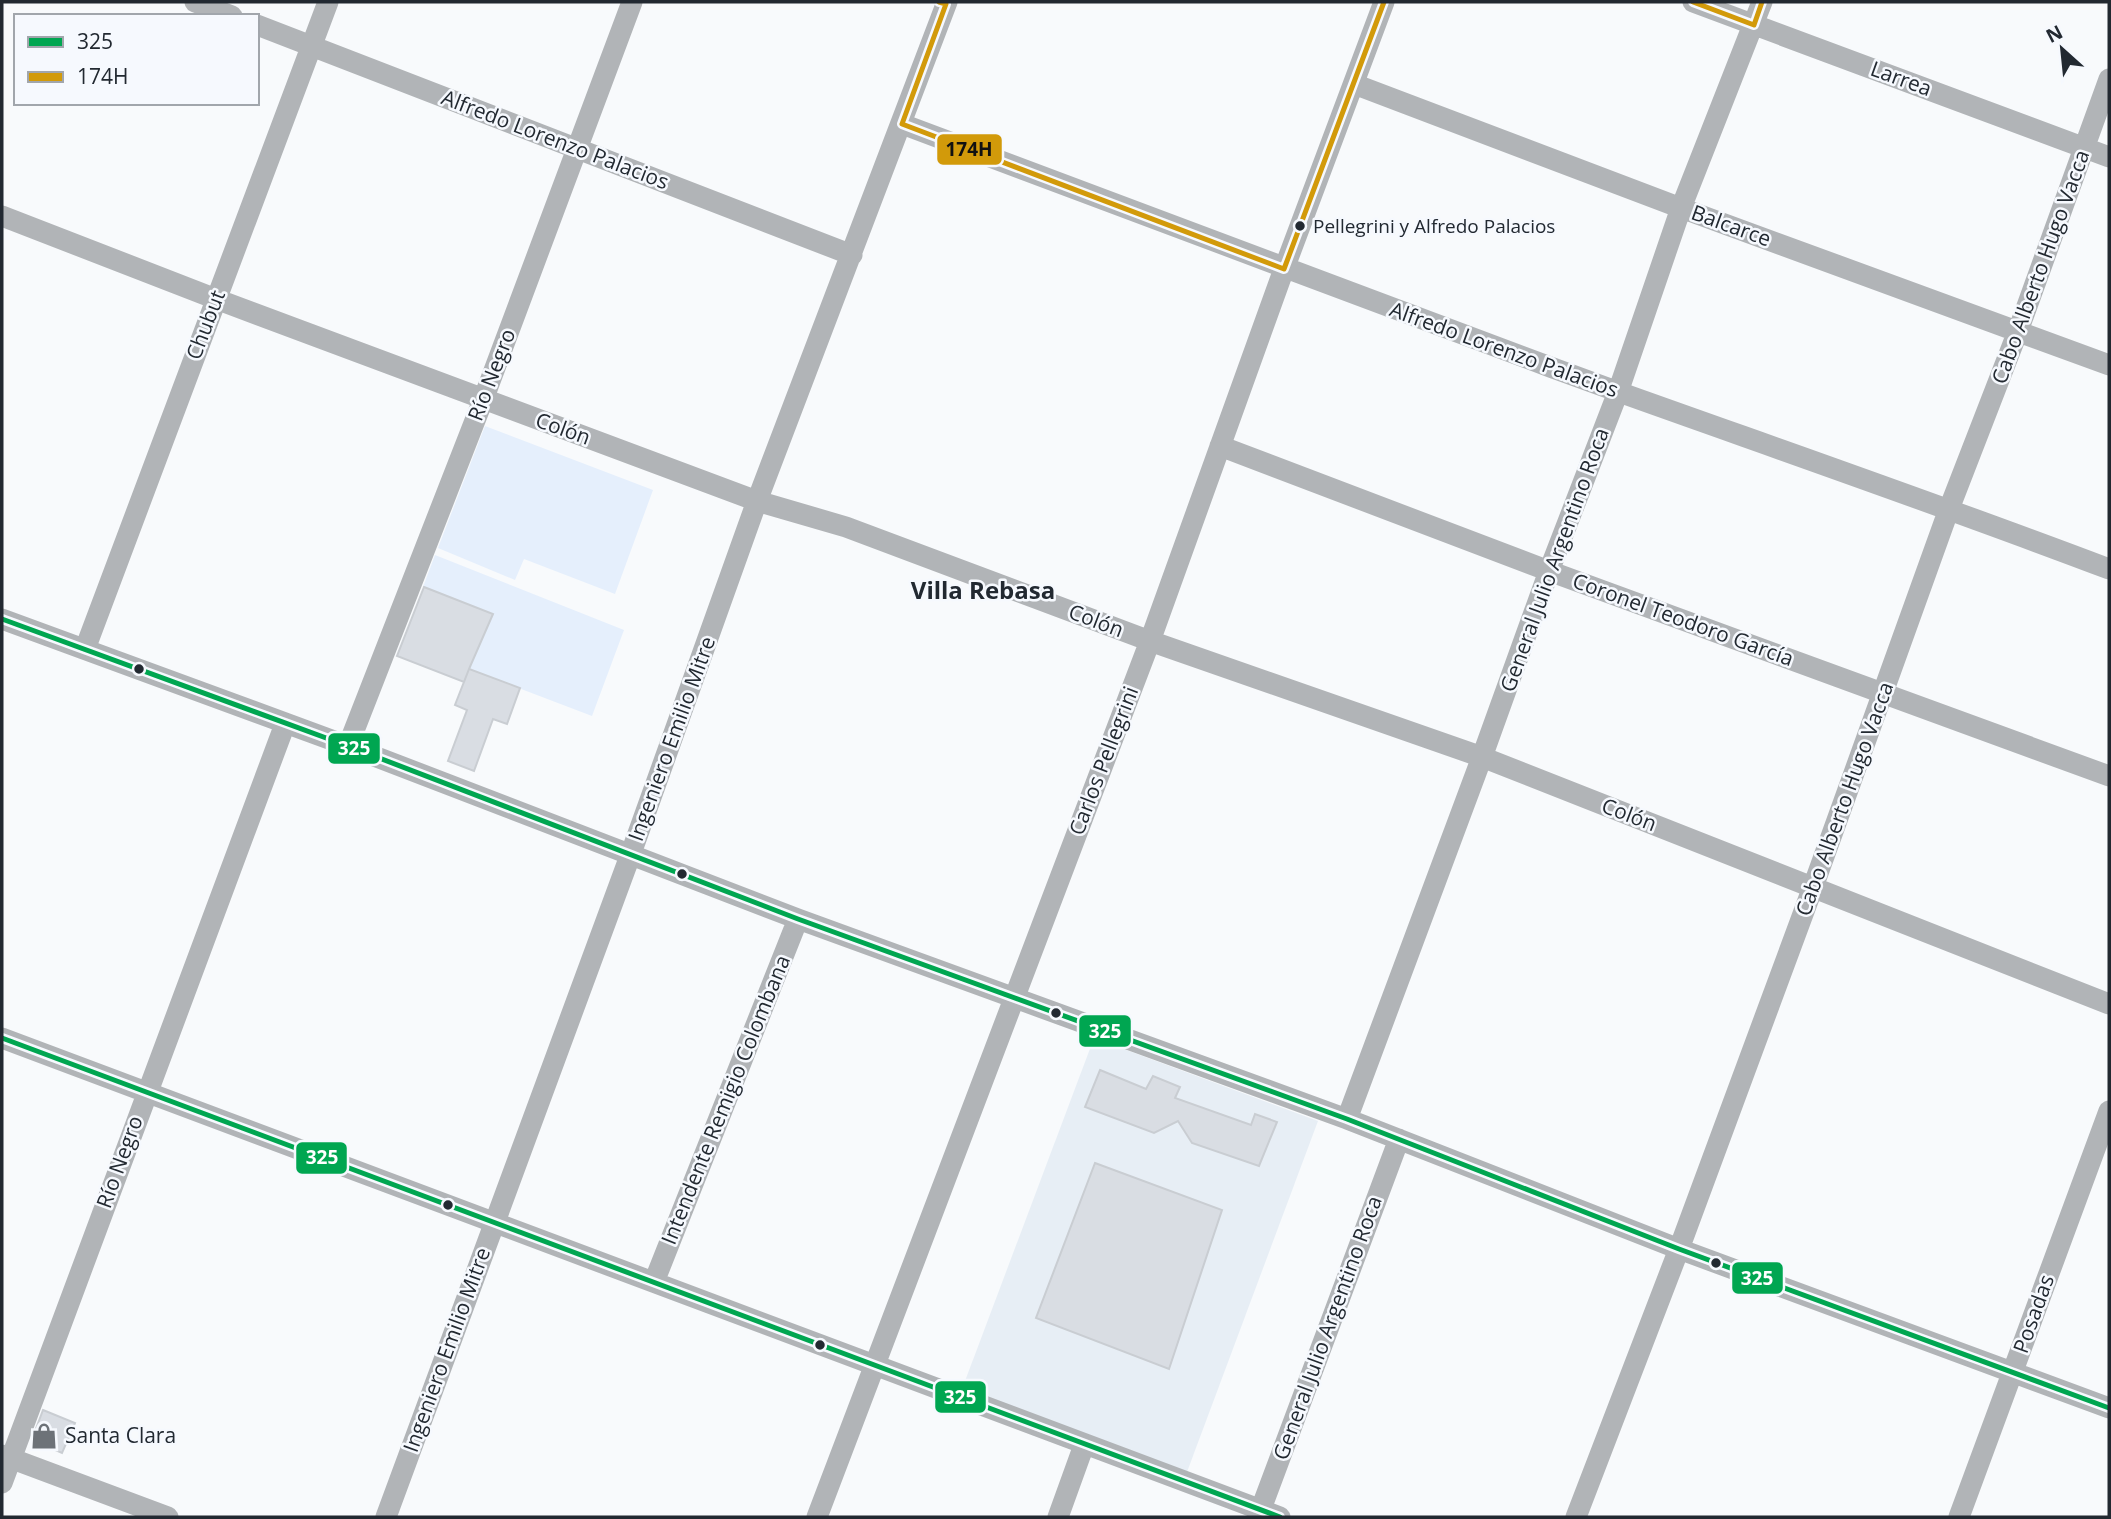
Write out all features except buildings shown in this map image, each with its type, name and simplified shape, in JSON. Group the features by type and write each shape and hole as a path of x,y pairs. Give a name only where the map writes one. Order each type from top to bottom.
{"street":[{"path":"195,2 227,14"},
{"name":"Chubut","path":"85,649 328,2"},
{"name":"Río Negro","path":"348,746 484,400 632,2"},
{"name":"Carlos Pellegrini","path":"817,1517 1150,641 1384,2"},
{"name":"Larrea","path":"1693,2 2109,157"},
{"name":"General Julio Argentino Roca","path":"1347,1119 1549,571 1618,392 1681,208 1762,2"},
{"name":"Ingeniero Emilio Mitre","path":"386,1517 630,856 757,501 902,124 944,3"},
{"name":"Alfredo Lorenzo Palacios","path":"259,26 852,255"},
{"name":"Cabo Alberto Hugo Vacca","path":"1576,1517 1679,1249 2109,79"},
{"name":"Balcarce","path":"1354,84 1681,208 2109,365"},
{"name":"Alfredo Lorenzo Palacios","path":"902,124 1284,269 2109,569"},
{"name":"Colón","path":"2,216 757,501 846,527 1150,641 1482,757 2109,1004"},
{"name":"Coronel Teodoro García","path":"1220,446 1549,571 2109,776"},
{"path":"2,619 348,746 798,919 1347,1119 1679,1249 2109,1408"},
{"name":"Río Negro","path":"2,1483 6,1456 285,724"},
{"name":"Intendente Remigio Colombana","path":"654,1282 798,919"},
{"path":"2,1038 1266,1515"},
{"name":"Posadas","path":"1959,1517 2109,1111"},
{"name":"General Julio Argentino Roca","path":"1266,1515 1399,1139"},
{"path":"1058,1517 1084,1445"},
{"path":"6,1456 168,1517"}],"shaded area":[{"path":"485,426 653,490 615,594 524,559 515,580 438,548"},
{"path":"435,555 624,630 592,716 469,669 493,614 423,587"},
{"path":"1094,1038 1318,1121 1187,1472 962,1389"}],"transit line":[{"name":"174H","path":"939,2 946,4 902,124 1284,269 1384,2"},
{"name":"174H","path":"1693,2 1754,25 1762,2"},
{"name":"325","path":"2,619 348,746 798,919 1347,1119 1679,1249 2109,1408"},
{"name":"325","path":"2,1038 1280,1517"}],"place":[{"name":"Pellegrini y Alfredo Palacios","path":"1300,226"},
{"name":"Santa Clara","path":"44,1436"}],"district":[{"name":"Villa Rebasa","path":"983,591"}]}
